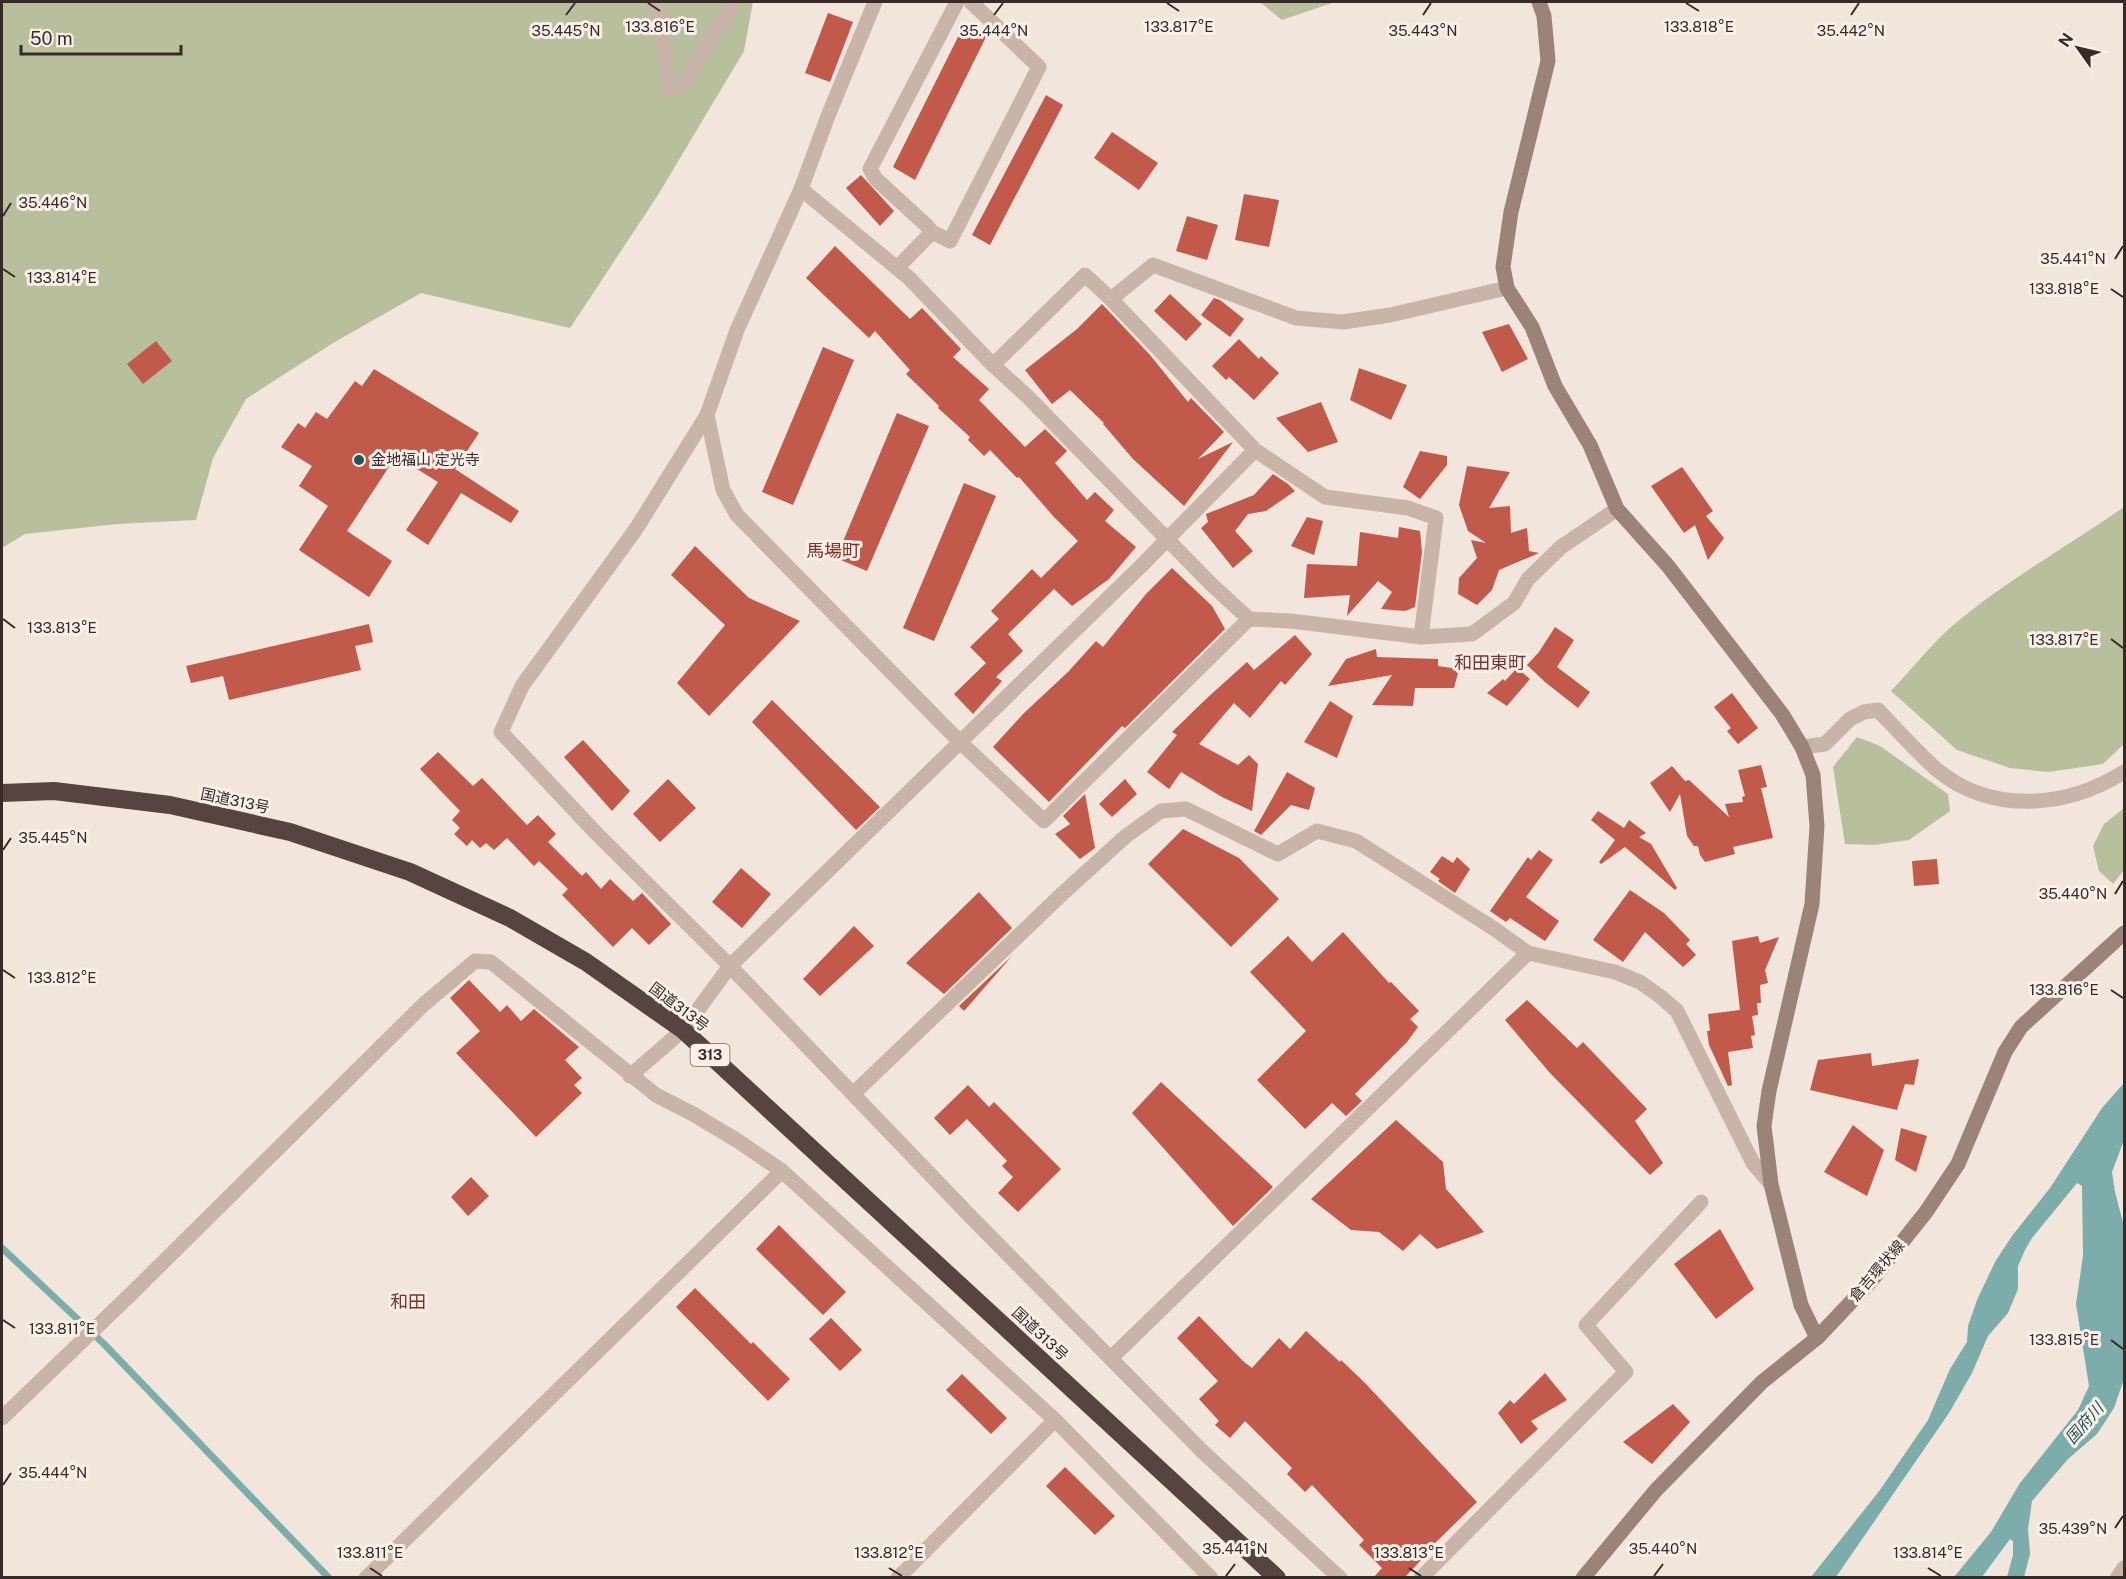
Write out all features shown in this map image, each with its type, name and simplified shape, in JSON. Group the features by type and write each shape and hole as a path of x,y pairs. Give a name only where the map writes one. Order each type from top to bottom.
{"highway":[{"name":"国道313号","path":"2,793 54,791 170,806 290,832 410,872 510,918 567,951 683,1030 1277,1578"}],"street":[{"path":"652,2 658,10 663,27 665,75 669,89 675,89 683,84 734,2"},
{"path":"875,2 801,189 741,320 707,415 636,529 522,686 501,732 596,833 730,966 963,1209 1203,1452 1340,1578"},
{"path":"957,2 870,168 876,179 932,232 950,241 1039,67 971,2"},
{"path":"1539,2 1544,16 1548,61 1511,212 1503,267 1507,288 1532,327 1555,386 1590,446 1617,509 1668,566 1782,714 1802,747 1813,775 1817,826 1812,904 1769,1091 1764,1126 1771,1184 1801,1305 1817,1338"},
{"path":"801,189 909,278 1211,584 1249,619 1291,621 1421,637 1472,634 1514,603 1528,579 1561,547 1617,509"},
{"path":"897,268 932,232"},
{"path":"1111,299 1153,265 1296,318 1343,322 1390,315 1507,288"},
{"path":"993,365 1085,275 1111,299 1255,450 1325,497 1408,508 1436,518 1421,637"},
{"path":"707,415 723,490 737,515 959,741 1044,821 1249,619"},
{"path":"630,1076 683,1030 730,966 1168,539 1255,450"},
{"path":"1802,747 1825,744 1850,719 1864,712 1878,710 1937,769 1964,788 1988,798 2028,802 2061,798 2112,780 2124,772"},
{"path":"853,1094 1062,894 1126,836 1161,811 1186,810 1278,854 1317,831 1356,841 1493,928 1528,953 1615,972 1640,982 1677,1011 1753,1163 1771,1184"},
{"name":"倉吉環状線","path":"1583,1578 1656,1490 1762,1382 1817,1338 1871,1281 1926,1212 1958,1164 2005,1052 2021,1027 2124,933"},
{"path":"1111,1359 1528,953"},
{"path":"2,1418 132,1293 423,1005 475,961 491,962 656,1095 738,1141 782,1171 1054,1420 1211,1578"},
{"path":"366,1578 782,1171"},
{"path":"1421,1578 1626,1372 1586,1325 1701,1202"},
{"path":"898,1578 1054,1420"},
{"path":"2117,1578 2124,1568"}],"green space":[{"path":"2,2 753,2 744,51 658,195 570,328 421,293 333,343 246,399 213,458 196,520 117,524 25,534 2,548"},
{"path":"1260,2 1335,2 1282,20"},
{"path":"2124,507 2124,744 2103,764 2048,772 2010,768 1957,750 1891,691 1943,634 1972,610 2014,579"},
{"path":"1857,737 1880,746 1948,794 1950,811 1909,840 1874,845 1845,844 1833,767"},
{"path":"2124,808 2124,870 2113,884 2099,871 2093,846 2104,824"}],"water":[{"name":"国府川","path":"2124,1083 2124,1140 2112,1172 2124,1226 2124,1379 2114,1408 2097,1434 2068,1459 2032,1501 2028,1529 2030,1554 2024,1577 2007,1577 2013,1555 2013,1541 2010,1539 1982,1577 1954,1577 1991,1532 2020,1483 2078,1410 2089,1386 2076,1304 2083,1256 2082,1186 2077,1183 2032,1238 2025,1250 2018,1266 2018,1289 2008,1313 1988,1336 1972,1373 1949,1413 1836,1577 1811,1577 1880,1490 1928,1420 1950,1369 1967,1342 1968,1326 1977,1300 1995,1262 2012,1236 2050,1188 2102,1108"}],"building":[{"path":"828,13 853,22 830,82 805,73"},
{"path":"964,25 987,35 915,180 893,167"},
{"path":"1046,95 1063,105 990,245 972,235"},
{"path":"1112,132 1158,163 1139,190 1094,158"},
{"path":"861,175 894,211 880,226 846,188"},
{"path":"1244,194 1279,200 1269,247 1235,240"},
{"path":"1187,216 1218,225 1207,260 1176,251"},
{"path":"835,246 910,319 922,308 961,349 953,357 989,389 979,400 1025,447 1045,429 1067,451 1055,463 1087,500 1095,492 1114,510 1105,521 1136,547 1109,579 1072,606 1054,589 1008,634 1023,651 996,677 1002,681 973,714 954,694 986,663 970,647 999,619 991,611 1032,569 1041,578 1078,541 1019,477 1017,478 990,450 984,456 968,440 970,437 906,374 910,370 875,331 869,338 806,278"},
{"path":"1170,294 1202,324 1186,341 1154,311"},
{"path":"1214,298 1220,300 1244,319 1230,337 1201,315"},
{"path":"1102,304 1150,355 1188,402 1191,398 1224,432 1198,459 1233,442 1184,506 1133,459 1104,423 1070,390 1052,404 1025,370 1077,329"},
{"path":"1509,324 1528,359 1502,372 1482,332"},
{"path":"1239,339 1259,359 1261,356 1279,373 1254,400 1229,377 1226,380 1212,366"},
{"path":"156,341 172,361 143,384 127,364"},
{"path":"823,347 854,360 793,505 762,492"},
{"path":"1359,368 1407,385 1391,420 1350,400"},
{"path":"374,369 479,433 455,469 519,511 511,523 461,493 428,545 406,530 438,482 396,456 347,531 392,561 369,597 299,550 328,506 299,486 312,466 281,447 298,423 305,428 316,412 327,419 355,381 362,386"},
{"path":"1321,402 1338,442 1308,452 1276,418"},
{"path":"897,413 929,426 867,571 836,558"},
{"path":"1420,451 1447,456 1447,465 1420,499 1403,487"},
{"path":"1467,466 1510,472 1489,508 1510,506 1511,533 1527,528 1529,551 1539,553 1499,570 1492,590 1477,605 1458,594 1459,578 1477,558 1471,540 1486,543 1468,531 1459,505"},
{"path":"1682,467 1713,511 1706,516 1724,538 1708,560 1695,525 1684,533 1651,486"},
{"path":"1273,474 1295,491 1266,511 1248,514 1235,531 1253,551 1233,568 1201,528 1208,522 1206,514 1254,495"},
{"path":"964,483 996,496 934,641 903,628"},
{"path":"1307,517 1323,521 1314,555 1291,546"},
{"path":"1399,527 1420,531 1422,552 1415,607 1405,611 1381,609 1392,592 1378,581 1347,616 1350,595 1304,598 1307,564 1357,566 1360,532 1398,538"},
{"path":"695,546 749,598 800,621 709,716 677,683 725,625 671,575"},
{"path":"1172,568 1212,606 1225,629 1125,728 1122,726 1049,802 993,747 1096,641 1103,647 1146,594"},
{"path":"369,624 373,642 355,646 361,670 229,700 223,676 191,683 186,666"},
{"path":"1555,627 1574,640 1557,667 1590,692 1578,708 1527,665 1539,652"},
{"path":"1295,635 1312,654 1285,685 1281,681 1250,718 1234,703 1199,744 1238,765 1249,755 1258,764 1252,811 1222,797 1181,772 1169,789 1147,772 1177,735 1172,732 1206,699 1247,662 1254,670"},
{"path":"1376,649 1377,657 1438,659 1438,666 1459,669 1454,688 1415,688 1413,706 1372,705 1392,675 1328,686 1346,659"},
{"path":"1517,668 1530,679 1507,706 1487,693 1503,679 1505,681"},
{"path":"1732,693 1758,728 1738,744 1727,731 1731,728 1714,707"},
{"path":"772,700 880,807 856,830 752,722"},
{"path":"1330,701 1353,716 1337,758 1304,742"},
{"path":"583,740 630,791 612,811 564,757"},
{"path":"438,752 473,786 482,778 527,825 538,815 556,834 548,842 582,876 586,872 601,889 610,879 633,901 642,893 671,924 649,945 632,928 613,947 562,895 568,889 539,861 534,866 507,838 494,850 486,843 480,848 472,840 467,846 454,834 460,828 452,820 460,811 420,769"},
{"path":"1761,765 1767,787 1761,788 1773,838 1733,847 1735,854 1705,862 1698,846 1694,846 1687,836 1680,794 1670,812 1650,783 1672,766 1685,781 1689,780 1729,817 1725,804 1743,802 1742,797 1745,796 1738,770"},
{"path":"1287,772 1315,788 1309,810 1291,805 1261,835 1254,831"},
{"path":"668,779 696,808 660,842 633,814"},
{"path":"1125,779 1137,794 1112,817 1099,804"},
{"path":"1085,794 1095,848 1080,859 1055,834 1070,824 1063,816"},
{"path":"1598,811 1624,828 1629,820 1646,833 1639,837 1651,844 1677,888 1675,890 1625,847 1601,864 1599,862 1615,840 1591,820"},
{"path":"1183,829 1239,858 1279,899 1231,947 1148,864"},
{"path":"1539,850 1553,860 1526,897 1559,921 1545,941 1510,918 1506,922 1490,911 1528,857 1531,860"},
{"path":"1442,856 1453,863 1457,857 1470,869 1455,893 1430,872"},
{"path":"1937,859 1939,884 1914,886 1912,861"},
{"path":"741,868 771,894 742,928 712,902"},
{"path":"1630,890 1664,913 1690,940 1686,944 1696,955 1683,967 1645,932 1623,962 1593,940"},
{"path":"979,892 1012,928 944,994 906,963"},
{"path":"854,926 874,946 820,996 803,979"},
{"path":"1343,932 1389,983 1391,982 1419,1011 1410,1019 1418,1027 1407,1042 1355,1094 1362,1101 1346,1116 1332,1103 1305,1129 1257,1080 1306,1031 1250,972 1288,936 1312,962"},
{"path":"1758,936 1760,943 1779,937 1765,970 1768,983 1760,985 1761,1003 1757,1003 1758,1015 1752,1016 1755,1035 1751,1036 1753,1048 1728,1052 1732,1085 1728,1086 1709,1045 1708,1014 1740,1010 1732,941"},
{"path":"1012,956 964,1011 959,1006"},
{"path":"469,980 500,1012 507,1005 521,1021 534,1009 579,1047 565,1060 582,1078 574,1085 582,1093 536,1137 456,1053 480,1031 450,998"},
{"path":"1527,1000 1577,1048 1583,1042 1647,1109 1635,1121 1663,1163 1650,1175 1550,1073 1505,1020"},
{"path":"1871,1053 1872,1066 1919,1059 1914,1085 1905,1084 1897,1110 1810,1090 1818,1060"},
{"path":"1161,1082 1273,1187 1233,1226 1132,1113"},
{"path":"968,1085 989,1107 994,1102 1061,1169 1018,1212 998,1193 1013,1177 1002,1166 1007,1161 967,1119 950,1135 934,1118"},
{"path":"1396,1120 1443,1162 1446,1189 1484,1232 1437,1249 1420,1234 1403,1251 1379,1232 1351,1230 1311,1199"},
{"path":"1853,1125 1884,1150 1867,1196 1824,1172"},
{"path":"1901,1128 1927,1136 1916,1172 1895,1160"},
{"path":"471,1177 489,1196 468,1216 451,1197"},
{"path":"779,1225 846,1292 823,1315 756,1249"},
{"path":"1720,1229 1754,1289 1716,1319 1674,1264"},
{"path":"695,1288 790,1379 768,1401 676,1307"},
{"path":"1199,1316 1252,1368 1279,1338 1290,1349 1306,1331 1365,1383 1477,1502 1428,1550 1429,1552 1404,1578 1373,1578 1382,1568 1359,1545 1364,1540 1312,1485 1305,1492 1287,1474 1292,1468 1245,1421 1230,1438 1215,1425 1219,1421 1199,1399 1218,1381 1177,1338"},
{"path":"831,1318 862,1350 840,1371 809,1339"},
{"path":"1545,1373 1567,1400 1531,1421 1538,1429 1521,1444 1498,1413 1510,1400 1514,1404"},
{"path":"962,1374 1007,1418 991,1434 946,1390"},
{"path":"1673,1404 1690,1422 1652,1464 1623,1442"},
{"path":"1065,1467 1115,1516 1095,1535 1046,1486"}],"waterway":[{"path":"2,1248 104,1344 329,1578"}],"place":[{"name":"金地福山 定光寺","path":"359,460"}],"district":[{"name":"馬場町","path":"833,551"},
{"name":"和田東町","path":"1490,663"},
{"name":"和田","path":"408,1302"}]}
